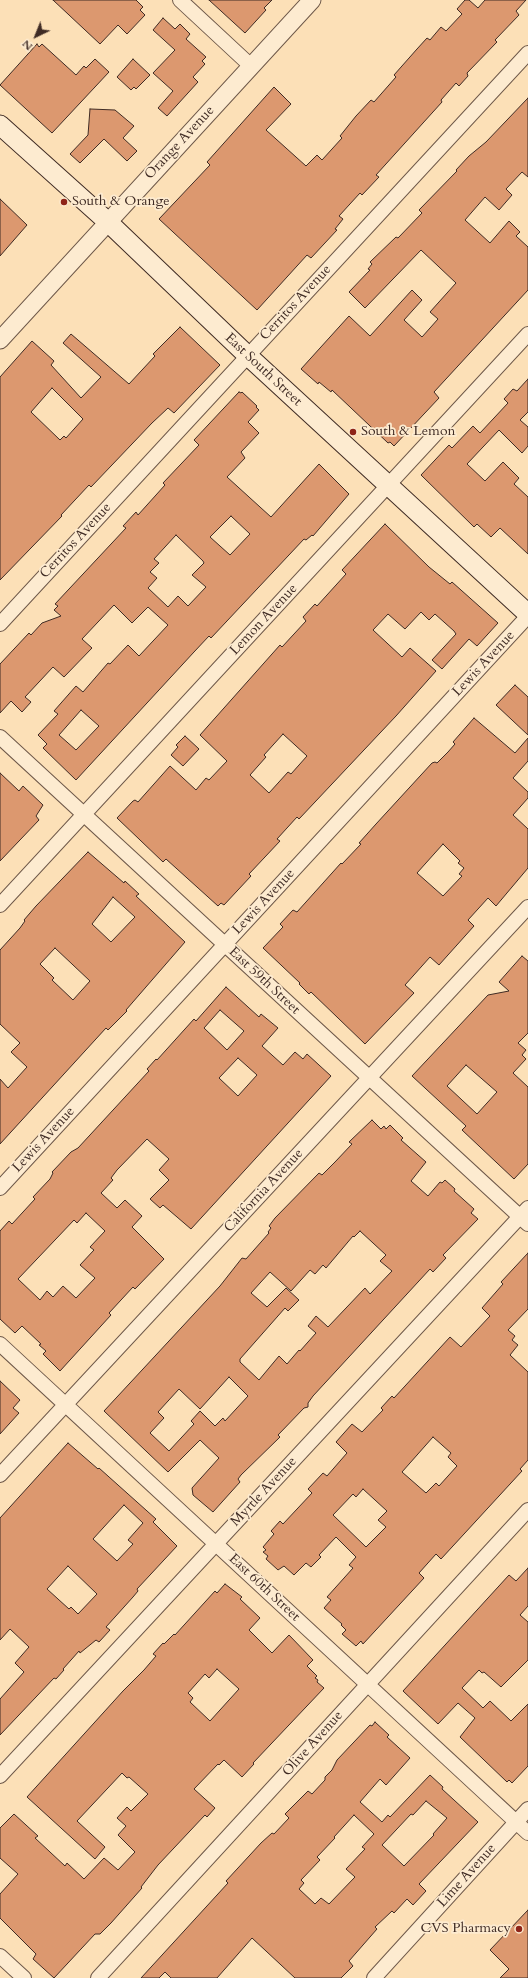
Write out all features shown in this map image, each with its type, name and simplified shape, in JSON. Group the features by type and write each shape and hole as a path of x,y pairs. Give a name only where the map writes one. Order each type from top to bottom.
{"main road":[{"name":"East South Street","path":"0,125 108,222 247,355 528,615"}],"street":[{"path":"180,0 251,66"},
{"name":"Orange Avenue","path":"0,340 312,0"},
{"name":"Cerritos Avenue","path":"0,624 247,355 528,53"},
{"name":"Lemon Avenue","path":"0,905 528,334"},
{"name":"Lewis Avenue","path":"0,1188 528,615"},
{"name":"East 59th Street","path":"0,737 224,945 525,1216"},
{"name":"California Avenue","path":"0,1475 528,907"},
{"name":"Myrtle Avenue","path":"0,1776 216,1543 525,1216"},
{"name":"East 60th Street","path":"0,1344 528,1833"},
{"name":"Olive Avenue","path":"98,1978 528,1510"},
{"name":"Lime Avenue","path":"374,1978 528,1809"},
{"path":"0,1956 24,1978"}],"building":[{"path":"53,0 136,0 143,7 140,10 145,15 127,34 118,25 100,44"},
{"path":"209,0 272,0 264,8 266,10 245,33"},
{"path":"465,0 469,0 478,8 485,0 526,0 516,11 519,15 495,40 497,42 467,73 468,76 459,86 456,83 441,100 442,102 376,175 379,177 362,195 360,193 339,216 343,219 335,229 337,230 311,258 307,255 257,310 159,219 210,165 207,162 274,87 291,104 266,130 306,166 317,155 322,160 342,138 340,136 356,116 371,100 374,102 396,77 394,75 427,38 430,40 441,27 446,31 462,14 457,9"},
{"path":"163,18 175,29 180,24 190,34 186,39 206,57 202,61 205,64 193,77 198,82 167,116 158,108 173,91 153,73 175,50 153,30"},
{"path":"37,44 39,47 42,44 76,75 84,66 86,68 95,59 109,72 52,133 0,85"},
{"path":"133,59 150,75 136,89 134,87 131,90 117,77"},
{"path":"528,98 528,177 522,172 506,189 512,195 499,210 485,197 465,220 490,243 509,221 520,232 516,236 528,247 528,290 434,392 439,398 394,446 390,442 388,443 332,390 331,392 319,382 318,384 301,369 349,316 370,336 412,290 422,300 404,320 422,337 438,319 430,312 456,283 421,250 365,308 349,292 370,270 368,269 372,264 370,262 396,237 398,238 422,213 419,210 457,171 456,170 469,156 486,142"},
{"path":"90,109 115,110 134,126 123,138 137,151 127,161 104,139 80,163 70,154 88,135"},
{"path":"0,199 27,225 0,256"},
{"path":"180,327 220,365 174,413 168,408 152,423 91,487 89,485 61,515 62,516 0,580 0,377 32,341 54,361 51,365 81,398 101,377 63,343 71,334 129,384 155,356 153,354","holes":["52,388 83,419 66,438 64,436 60,440 31,412"]},
{"path":"528,379 528,412 520,420 528,427 528,446 522,453 499,430 467,464 485,481 503,462 519,478 514,484 528,497 528,554 500,528 491,537 477,524 474,527 421,475 449,445 452,448 473,426 480,433 508,403 504,399 513,389 517,391"},
{"path":"239,392 242,392 257,406 256,407 259,410 248,422 259,433 241,452 245,458 227,477 271,517 319,464 349,494 313,536 312,535 306,540 304,539 211,638 209,636 76,780 43,748 47,744 38,735 58,714 54,711 76,686 83,692 108,663 110,664 128,645 139,656 168,625 148,607 132,623 114,605 82,639 92,648 64,677 53,667 25,697 31,702 22,712 11,701 0,713 0,664 29,633 31,635 42,623 61,616 54,610 58,606 55,604 126,528 123,526 136,512 138,515 165,485 163,483 199,445 194,440","holes":["231,516 250,534 230,555 210,537","176,535 203,561 204,563 192,575 206,587 188,606 178,596 168,607 148,588 157,578 150,572 159,563 154,559","81,710 99,726 76,750 59,735"]},
{"path":"385,524 429,567 450,584 452,582 498,623 477,646 469,639 442,669 432,660 456,634 454,631 435,614 429,620 421,612 405,629 388,614 373,630 402,657 410,648 436,671 396,716 299,819 297,817 277,839 280,841 249,874 251,876 224,905 221,903 218,906 166,859 163,862 117,818 133,801 135,800 138,802 170,766 196,790 206,778 209,780 227,761 200,735 280,645 282,647 306,621 303,617 315,604 317,606 346,574 342,570","holes":["283,734 307,756 291,774 288,772 269,793 250,775 266,757 264,755"]},
{"path":"515,685 528,697 528,735 496,705"},
{"path":"474,718 515,753 528,738 528,761 513,778 528,792 528,798 513,815 528,829 528,868 496,906 488,898 468,920 474,926 439,965 430,957 405,985 414,993 365,1044 311,992 309,994 299,984 300,983 263,948 283,927 280,924 293,910 297,912 341,863 342,864 361,844 359,843 432,763 437,763 448,752 455,744 453,742","holes":["443,844 460,861 458,863 464,868 459,874 462,876 443,896 417,873"]},
{"path":"185,736 199,749 183,766 171,755 178,747 176,745"},
{"path":"0,773 19,791 23,786 43,805 36,816 39,820 0,861"},
{"path":"88,852 124,883 125,881 139,894 136,896 185,942 126,1010 127,1011 108,1030 106,1028 0,1144 0,1079 8,1088 27,1067 11,1052 20,1043 0,1024 0,950 20,928 25,921 24,920","holes":["113,897 135,917 111,942 92,924","55,948 90,981 73,1000 52,980 54,978 40,964"]},
{"path":"522,956 528,961 528,1033 518,1043 526,1050 522,1055 526,1059 513,1073 528,1087 528,1164 514,1179 462,1130 466,1126 412,1076 488,995 509,991 499,982","holes":["466,1065 497,1092 477,1114 447,1086"]},
{"path":"226,987 259,1017 261,1014 278,1028 262,1046 283,1065 295,1052 303,1059 307,1054 331,1076 191,1229 163,1205 160,1208 150,1199 169,1180 159,1170 169,1159 147,1139 117,1170 111,1178 113,1180 101,1193 117,1208 125,1200 142,1216 132,1227 164,1259 135,1289 133,1287 109,1313 111,1315 60,1371 43,1354 46,1351 39,1345 41,1344 22,1326 15,1333 0,1319 0,1231 9,1221 12,1224 35,1199 33,1197 50,1179 53,1173 52,1172 71,1152 78,1148 149,1071 147,1069 194,1019 196,1021","holes":["220,1010 244,1031 227,1050 204,1028","238,1058 257,1075 238,1096 219,1078","86,1213 105,1231 90,1247 94,1250 80,1265 95,1278 76,1298 63,1286 53,1297 47,1291 40,1300 18,1279 74,1220 77,1223"]},
{"path":"372,1120 381,1129 384,1126 386,1129 390,1125 403,1138 401,1140 426,1162 411,1181 428,1196 440,1182 442,1183 445,1180 455,1189 454,1191 474,1209 471,1213 478,1219 443,1255 446,1258 433,1272 430,1269 313,1396 308,1403 308,1407 304,1408 278,1435 280,1437 241,1475 238,1479 240,1482 213,1512 193,1495 192,1488 219,1458 200,1440 168,1472 104,1411 220,1286 242,1258 246,1259 269,1233 268,1232 271,1228 269,1226 275,1218 319,1173 322,1175 352,1144 349,1142","holes":["360,1231 386,1255 380,1261 392,1271 370,1294 365,1288 328,1327 316,1316 308,1326 316,1333 300,1351 299,1350 287,1364 279,1356 259,1380 240,1362 240,1359 285,1308 288,1311 299,1300 286,1288 267,1307 251,1293 270,1272 291,1291 310,1270 315,1274 323,1265 326,1268 353,1236 354,1237","229,1377 248,1396 225,1421 223,1418 215,1426 200,1411 191,1421 194,1424 169,1451 150,1433 164,1418 158,1412 179,1389 200,1409"]},
{"path":"528,1253 528,1309 508,1330 515,1336 512,1340 518,1345 510,1355 528,1372 528,1460 520,1469 522,1471 441,1559 436,1554 419,1573 424,1578 363,1644 361,1641 356,1646 342,1634 346,1630 341,1625 342,1624 324,1608 331,1600 327,1597 353,1568 349,1565 356,1557 336,1537 319,1555 321,1557 311,1567 306,1563 294,1575 284,1566 278,1570 266,1559 268,1556 263,1552 266,1550 263,1547 274,1534 271,1531 280,1521 283,1524 312,1493 308,1489 323,1473 327,1476 347,1453 336,1442 352,1424 362,1432 383,1410 381,1408 392,1396 394,1398 450,1337 461,1347 490,1316 482,1308 503,1284 501,1282","holes":["433,1437 451,1453 448,1457 457,1466 439,1486 436,1483 426,1493 402,1472","363,1489 387,1511 378,1520 386,1527 366,1547 333,1515 353,1494 356,1497"]},
{"path":"0,1381 20,1400 13,1408 19,1413 0,1434"},
{"path":"68,1443 98,1469 99,1468 156,1519 153,1522 177,1546 137,1589 138,1591 106,1627 110,1630 99,1642 96,1640 80,1653 79,1651 56,1679 54,1678 0,1735 0,1699 24,1672 15,1663 29,1647 10,1629 0,1640 0,1518","holes":["124,1505 143,1523 128,1540 133,1544 117,1561 93,1539","68,1566 97,1594 78,1614 71,1607 69,1609 47,1589"]},
{"path":"528,1568 528,1606 520,1615 528,1622 528,1660 501,1687 484,1672 482,1673 479,1670 462,1688 483,1708 490,1701 511,1721 528,1704 528,1766 512,1783 509,1780 507,1782 460,1737 475,1718 458,1703 438,1724 403,1691 509,1575 516,1581"},
{"path":"225,1584 242,1597 240,1599 260,1618 249,1630 272,1653 289,1635 313,1660 307,1666 317,1676 315,1678 318,1680 317,1682 324,1688 253,1763 254,1764 242,1777 224,1760 219,1765 218,1764 194,1789 215,1808 207,1817 205,1815 158,1865 141,1887 142,1888 111,1923 100,1934 95,1934 54,1978 33,1959 36,1954 0,1918 0,1894 18,1874 0,1858 0,1828 14,1814 38,1836 35,1838 65,1866 67,1863 84,1879 104,1858 118,1870 135,1852 118,1835 126,1826 117,1818 127,1807 131,1811 148,1794 129,1777 127,1778 122,1773 77,1821 105,1847 95,1859 27,1797 123,1691 144,1670 156,1656 153,1654 163,1643 164,1644 174,1634 175,1635 215,1591 217,1593","holes":["217,1669 239,1689 210,1721 190,1702 193,1698 188,1693 205,1674 209,1678"]},
{"path":"375,1722 389,1735 387,1737 410,1758 386,1785 380,1779 360,1802 382,1822 388,1815 390,1817 430,1775 443,1787 442,1789 478,1822 419,1884 426,1891 413,1905 407,1899 394,1913 392,1911 375,1927 377,1929 349,1961 353,1966 341,1978 295,1978 252,1938 217,1978 171,1978 165,1972 159,1978 141,1978 228,1883 226,1881 261,1843 272,1833 274,1834 289,1818 285,1814 308,1791 312,1794 325,1780 325,1777 332,1770 337,1760 370,1725 372,1726","holes":["426,1801 447,1818 433,1834 434,1835 404,1866 382,1845 411,1814 413,1815","354,1815 374,1834 362,1847 365,1849 346,1869 355,1877 329,1904 321,1898 315,1904 299,1889 304,1883 301,1880 320,1860 317,1857"]},
{"name":"CVS Pharmacy","path":"528,1910 528,1978 500,1978 509,1969 490,1950"}],"place":[{"name":"South & Orange","path":"64,202"},
{"name":"South & Lemon","path":"353,432"},
{"name":"CVS Pharmacy","path":"519,1929"}]}
